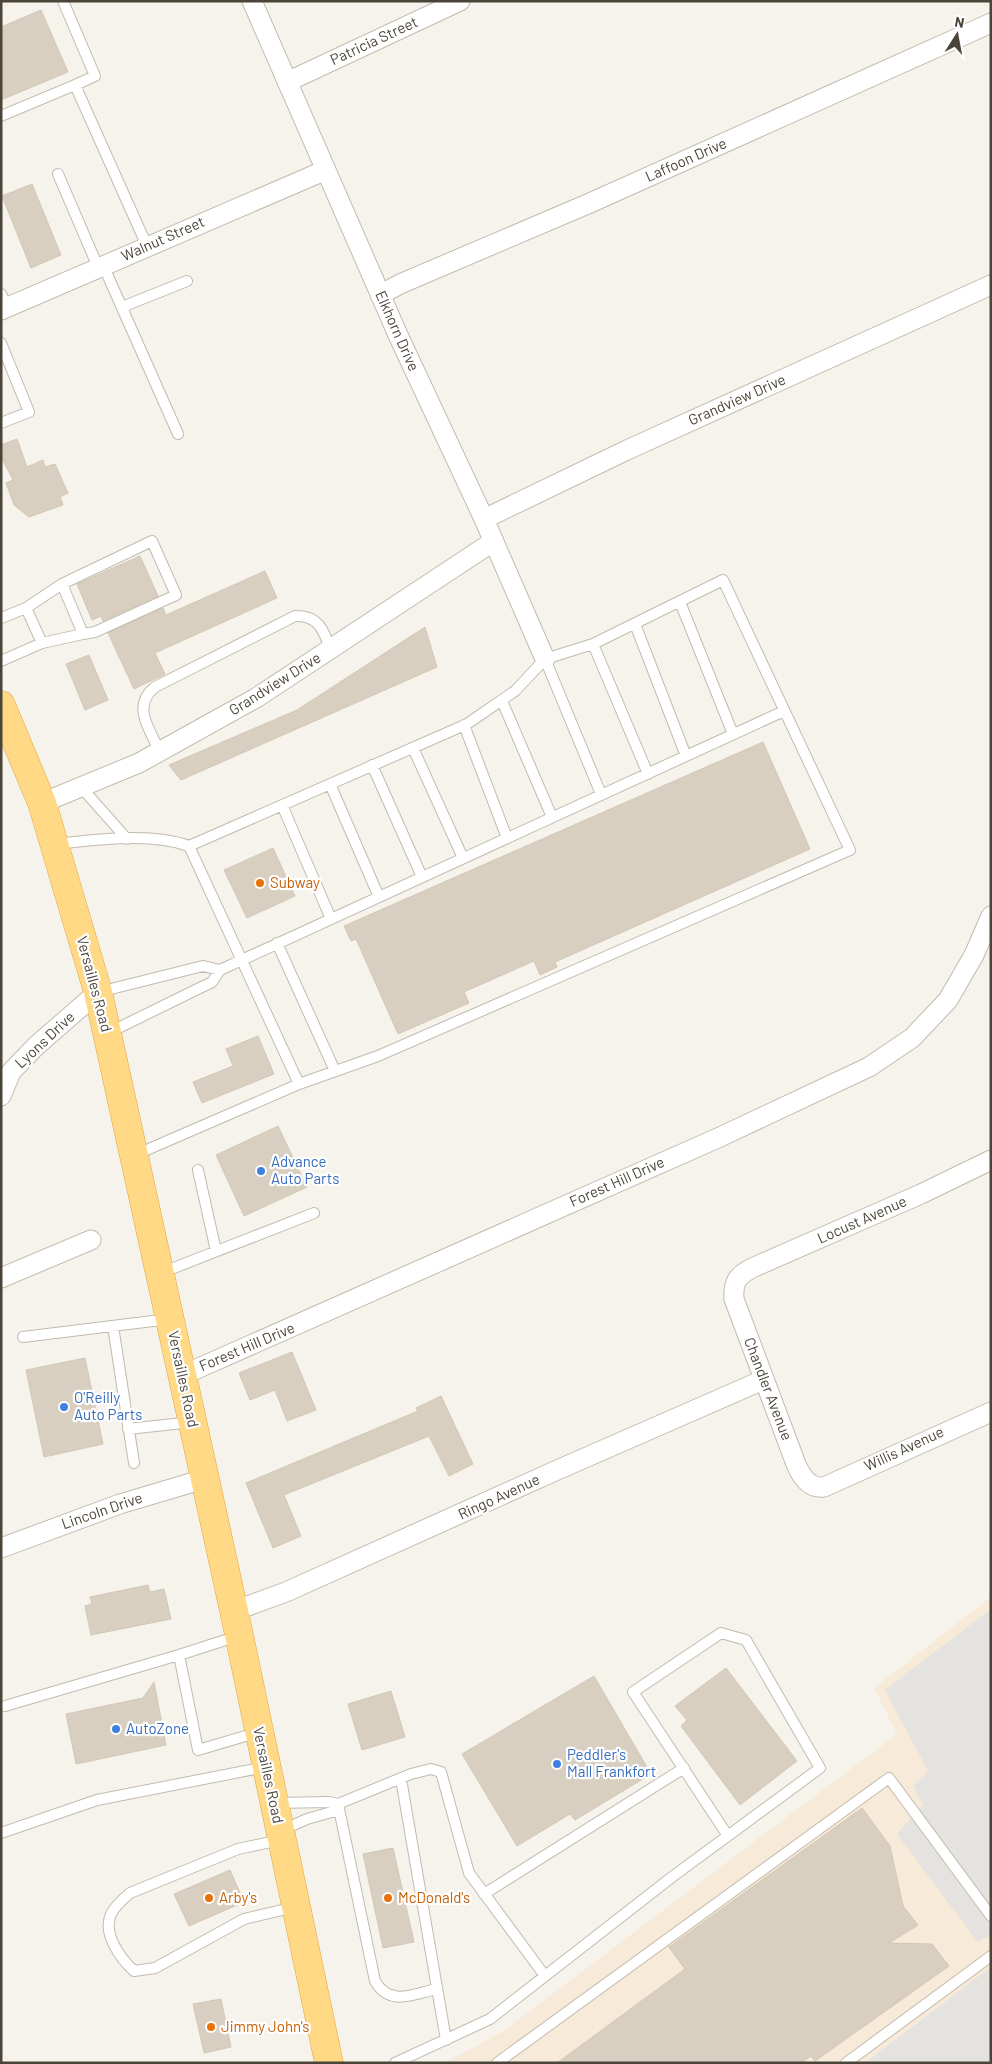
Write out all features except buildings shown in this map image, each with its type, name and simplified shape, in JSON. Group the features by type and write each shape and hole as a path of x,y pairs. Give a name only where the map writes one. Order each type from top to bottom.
{"highway":[{"name":"Versailles Road","path":"1,705 42,803 98,992 183,1375 329,2063"}],"street":[{"name":"Elkhorn Drive","path":"252,1 380,295 494,541 545,659"},
{"name":"Patricia Street","path":"287,82 460,1"},
{"name":"Laffoon Drive","path":"380,295 400,284 590,203 991,23"},
{"name":"Walnut Street","path":"3,304 101,266 326,170"},
{"name":"Grandview Drive","path":"484,519 627,450 991,285"},
{"name":"Grandview Drive","path":"42,803 139,763 256,698 494,541"},
{"name":"Forest Hill Drive","path":"183,1375 720,1137 869,1066 912,1038 932,1020 948,1000 974,955 991,916"},
{"name":"Lyons Drive","path":"1,1096 11,1072 36,1046 98,992"},
{"name":"Locust Avenue","path":"734,1282 742,1273 752,1268 921,1194 991,1160"},
{"path":"1,1278 91,1240"},
{"name":"Chandler Avenue","path":"734,1282 734,1299 800,1474 810,1484 818,1488"},
{"name":"Ringo Avenue","path":"236,1624 286,1592 763,1380"},
{"name":"Willis Avenue","path":"818,1488 991,1412"},
{"name":"Lincoln Drive","path":"1,1548 120,1504 204,1479"}],"lane":[{"path":"1,116 95,76 64,1"},
{"path":"75,85 147,246"},
{"path":"58,174 122,307 178,434"},
{"path":"122,307 187,280"},
{"path":"1,343 29,412 1,423"},
{"path":"1,618 26,608 62,584 152,541 176,595 95,632 42,644 1,661"},
{"path":"134,1155 299,1084 378,1056 850,850 723,580 593,644 545,659 502,701 464,725 189,846"},
{"path":"62,584 83,634"},
{"path":"680,602 733,734"},
{"path":"26,608 42,644"},
{"path":"160,752 142,708 144,699 155,687 295,616 305,616 324,628 330,649"},
{"path":"635,624 686,756"},
{"path":"593,644 648,774"},
{"path":"545,659 601,794"},
{"path":"502,701 552,817"},
{"path":"107,1034 212,982 220,970 784,711"},
{"path":"464,725 506,838"},
{"path":"412,748 463,858"},
{"path":"372,765 422,877"},
{"path":"330,784 379,897"},
{"path":"81,787 127,839"},
{"path":"282,805 331,919"},
{"path":"54,844 127,839 176,841 189,846 299,1084"},
{"path":"277,944 336,1071"},
{"path":"98,992 203,966 220,970"},
{"path":"198,1170 216,1251"},
{"path":"160,1274 314,1213"},
{"path":"23,1337 170,1319"},
{"path":"113,1326 134,1463"},
{"path":"128,1429 192,1422"},
{"path":"5,1706 179,1655 236,1624"},
{"path":"395,2063 490,2019 728,1836 820,1768 746,1640 721,1633 633,1692 728,1836"},
{"path":"179,1655 198,1750 259,1732"},
{"path":"1,1834 97,1800 266,1767"},
{"path":"484,1894 684,1768"},
{"path":"273,1803 329,1802 338,1804 411,1774 431,1769 441,1772 469,1872 545,1976"},
{"path":"496,2063 889,1778 991,1916"},
{"path":"401,1779 446,2040"},
{"path":"295,1907 244,1918 155,1968 134,1970 120,1958 110,1933 110,1915 120,1901 130,1893 238,1849 280,1835 306,1819 334,1810 338,1804"},
{"path":"338,1804 375,1981 386,1995 396,1998 438,1989"},
{"path":"846,2063 991,1956"}],"shaded area":[{"path":"991,1597 991,2063 444,2063 502,2032 897,1734 874,1688"},
{"path":"991,1609 991,1935 978,1942 897,1834 923,1805 913,1786 928,1771 885,1690"},
{"path":"988,1969 991,1972 991,2063 865,2063"}],"place":[{"name":"Subway","path":"260,883"},
{"name":"Advance Auto Parts","path":"261,1171"},
{"name":"O'Reilly Auto Parts","path":"64,1407"},
{"name":"AutoZone","path":"116,1729"},
{"name":"Peddler's Mall Frankfort","path":"557,1764"},
{"name":"Arby's","path":"209,1898"},
{"name":"McDonald's","path":"388,1898"},
{"name":"Jimmy John's","path":"211,2027"}]}
